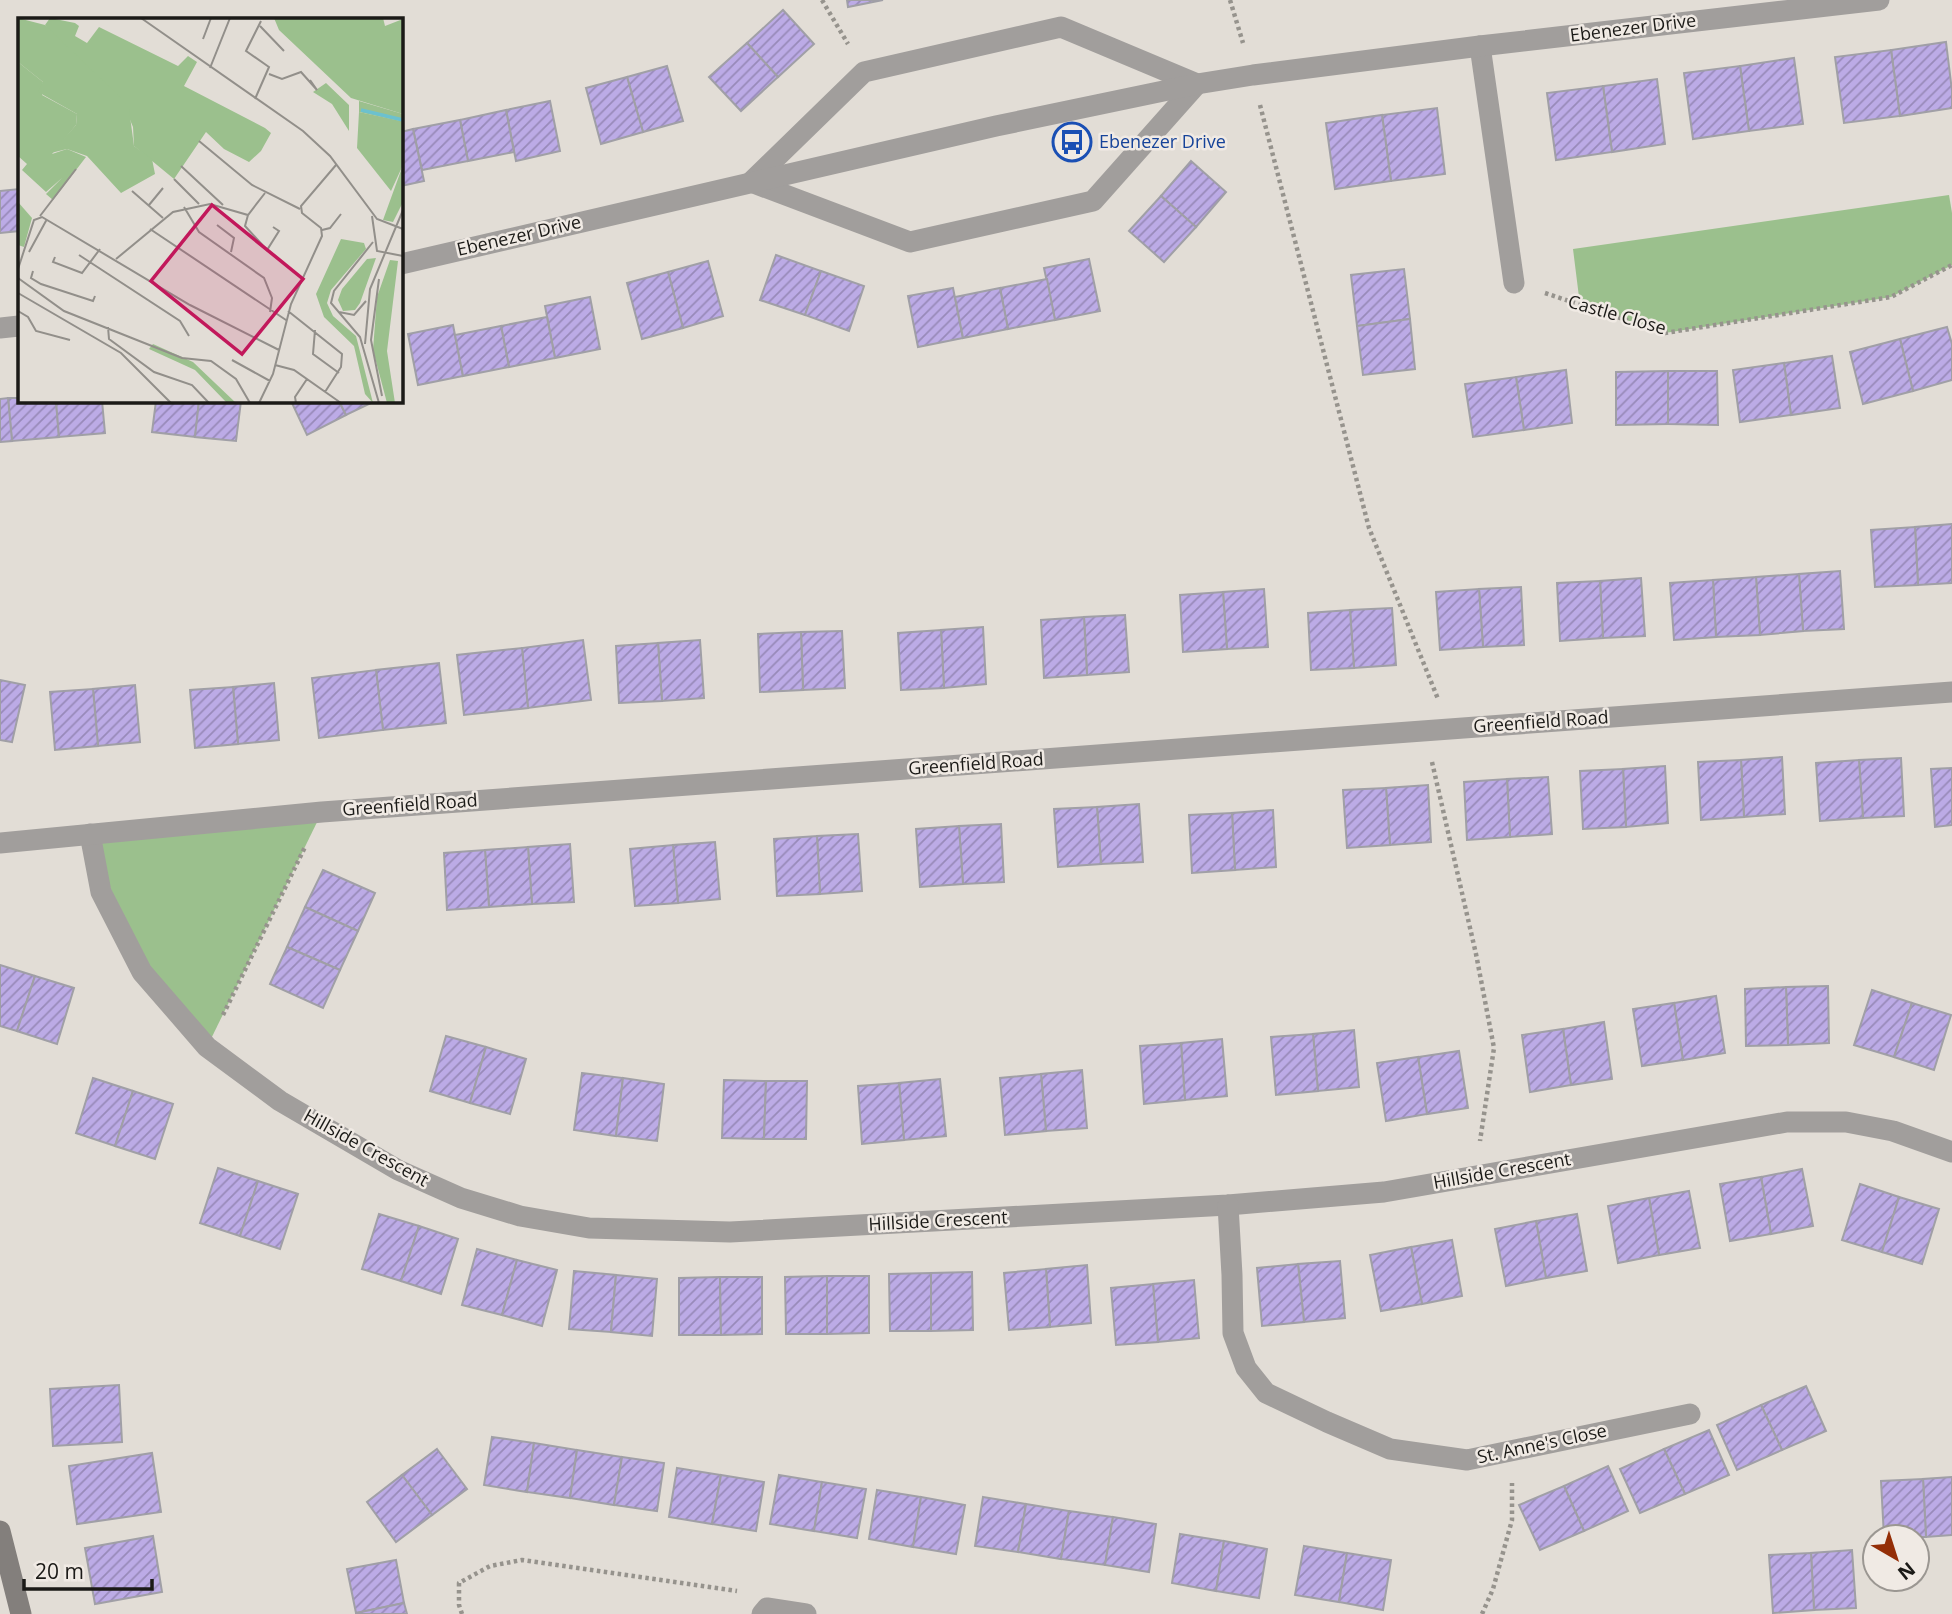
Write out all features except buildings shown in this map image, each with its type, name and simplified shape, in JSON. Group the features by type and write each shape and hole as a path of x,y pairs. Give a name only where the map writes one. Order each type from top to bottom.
{"street":[{"name":"Ebenezer Drive","path":"402,264 996,126 1197,84 1480,46 1879,0"},
{"path":"1061,27 1197,84 1093,201 910,242 751,182 864,72 1061,27"},
{"path":"1480,46 1514,284"},
{"path":"0,328 18,326"},
{"name":"Greenfield Road","path":"0,843 323,812 1952,692"},
{"name":"Hillside Crescent","path":"90,834 102,892 142,972 207,1046 280,1101 398,1170 461,1198 496,1209 589,1228 730,1232 1228,1205 1384,1192 1787,1122 1846,1122 1893,1131 1952,1152"},
{"name":"St. Anne's Close","path":"1228,1205 1233,1332 1247,1368 1266,1393 1327,1422 1390,1448 1467,1460 1690,1413"},
{"path":"0,1531 21,1614"},
{"path":"764,1611 806,1614"}],"path":[{"path":"822,0 864,72"},
{"path":"1230,0 1253,75 1369,528 1450,729"},
{"name":"Castle Close","path":"1514,284 1665,333 1891,297 1952,265"},
{"path":"1425,731 1476,954 1494,1048 1475,1175"},
{"path":"207,1046 323,812"},
{"path":"1482,1614 1493,1589 1512,1520 1511,1451"},
{"path":"461,1614 459,1583 490,1566 522,1560 752,1594 764,1611"}],"green space":[{"path":"1949,195 1952,213 1952,265 1891,297 1665,333 1580,305 1573,249"},
{"path":"322,812 207,1047 142,972 90,834"}],"place":[{"name":"Ebenezer Drive","path":"1072,142"}]}
